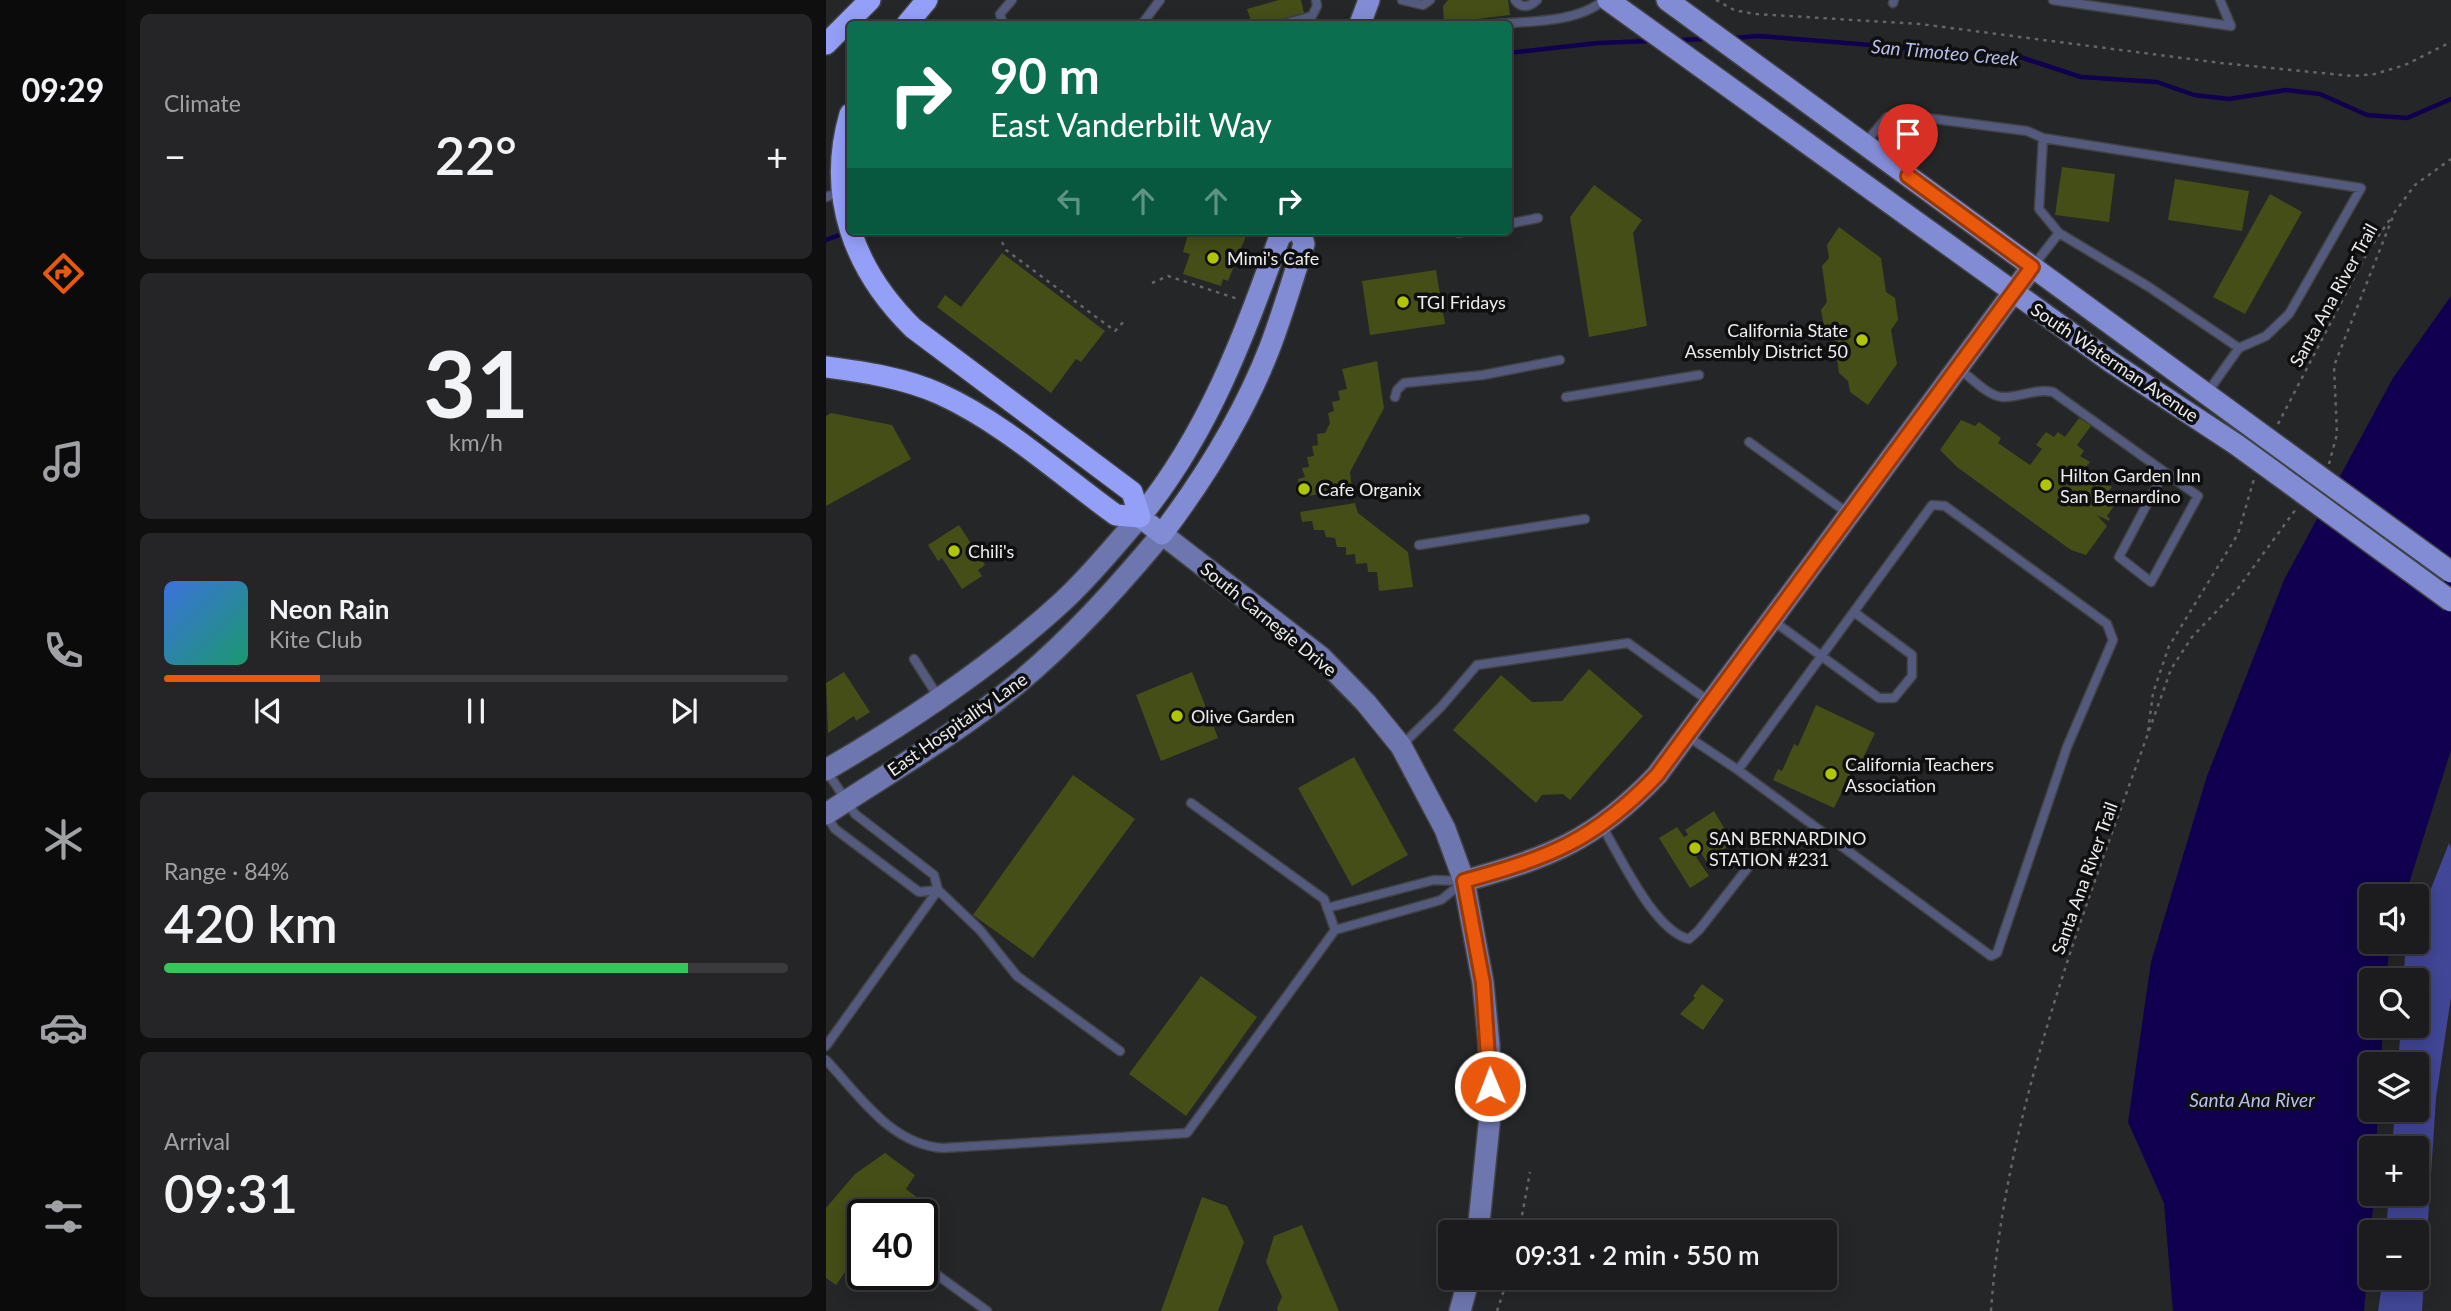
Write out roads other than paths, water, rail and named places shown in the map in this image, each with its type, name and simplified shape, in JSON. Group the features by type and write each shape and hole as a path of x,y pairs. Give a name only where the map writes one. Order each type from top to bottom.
{"highway":[{"path":"849,21 870,0"},
{"path":"910,21 927,0"},
{"path":"826,44 847,23"},
{"path":"847,129 836,196 847,229"},
{"path":"826,367 872,373 939,393 986,419 1116,515 1140,517 1132,492 913,328 888,303 861,263 849,235"}],"main road":[{"path":"1361,21 1369,0"},
{"name":"South Waterman Avenue","path":"1606,0 2111,362 2237,445 2451,601"},
{"name":"South Waterman Avenue","path":"1667,0 2451,572"},
{"name":"East Hospitality Lane","path":"1140,517 1170,480 1200,431 1247,326 1281,235"},
{"name":"East Hospitality Lane","path":"1162,534 1190,496 1248,395 1270,347 1304,244 1301,235"},
{"name":"South Carnegie Drive","path":"1140,517 1162,534"}],"street":[{"path":"1464,881 1526,864 1602,826 1629,804 1657,775 2032,267"},
{"name":"East Hospitality Lane","path":"826,770 939,698 1010,646 1062,602 1140,517"},
{"name":"East Hospitality Lane","path":"826,814 958,728 1016,685 1115,591 1162,534"},
{"name":"South Carnegie Drive","path":"1162,534 1321,657 1366,703 1401,746 1445,829 1464,881 1483,983 1489,1045 1491,1106 1479,1220"},
{"path":"1460,1311 1466,1290"}],"lane":[{"path":"1002,21 1000,14 1012,0"},
{"path":"1144,21 1160,0"},
{"path":"1294,21 1312,16 1317,6 1316,0"},
{"path":"1402,0 1423,5 1430,0"},
{"path":"1515,0 1529,6 1536,0"},
{"path":"1512,22 1576,15 1593,9 1606,0"},
{"path":"2053,0 2231,26 2220,0"},
{"path":"1864,144 1887,117 1919,117 2027,131 2043,138 2361,188 2289,314 2266,336 2239,348 2207,393"},
{"path":"2043,138 2039,209 2059,233 2150,288 2239,348"},
{"path":"1512,222 1538,218"},
{"path":"2032,267 2059,233"},
{"path":"1395,397 1397,390 1404,383 1483,375 1560,360"},
{"path":"1956,367 1987,391 2003,397 2044,390 2053,392 2198,496 2151,583 2119,557 2164,472"},
{"path":"1566,397 1699,375"},
{"path":"1749,442 1849,514"},
{"path":"1687,736 1738,770 1991,956 1997,953 2067,747 2113,639 2107,624 1945,506 1932,505 1738,770"},
{"path":"1419,545 1585,519"},
{"path":"1772,620 1879,698 1894,698 1912,676 1912,655 1854,612"},
{"path":"1401,746 1441,707 1478,665 1628,643 1711,703"},
{"path":"914,659 939,698"},
{"path":"826,770 855,814 934,875 937,890 980,930 1017,976 1120,1051"},
{"path":"1191,803 1324,898 1335,929"},
{"path":"826,814 835,829 919,892 937,890"},
{"path":"1602,826 1659,920 1679,937 1689,939 1699,930 1753,861"},
{"path":"1328,908 1434,880 1464,881"},
{"path":"826,1060 895,1132 923,1146 943,1148 1186,1133 1335,929 1441,900 1464,881"},
{"path":"826,1046 937,890"},
{"path":"938,1276 987,1311"}],"water":[{"name":"Santa Ana River","path":"2451,296 2451,750 2409,884 2359,884 2359,954 2389,954 2387,968 2359,968 2359,1038 2382,1038 2382,1052 2359,1052 2359,1122 2377,1122 2377,1136 2359,1136 2359,1206 2373,1206 2372,1220 2359,1220 2359,1290 2366,1290 2364,1311 2173,1311 2164,1203 2128,1122 2151,962 2207,776 2284,580 2393,378"}],"waterway":[{"name":"San Timoteo Creek","path":"1733,38 1759,36 2020,57 2081,77 2157,82 2194,95 2229,99 2286,90 2320,94 2367,115 2407,118 2451,99"},
{"name":"San Timoteo Creek","path":"1677,40 1707,39"},
{"name":"San Timoteo Creek","path":"1512,53 1598,43 1651,41"},
{"name":"San Timoteo Creek","path":"826,240 845,233"}],"place":[{"name":"Mimi's Cafe","path":"1213,258"},
{"name":"TGI Fridays","path":"1403,302"},
{"name":"California State Assembly District 50","path":"1862,340"},
{"name":"Hilton Garden Inn San Bernardino","path":"2046,485"},
{"name":"Cafe Organix","path":"1304,489"},
{"name":"Chili's","path":"954,551"},
{"name":"Olive Garden","path":"1177,716"},
{"name":"California Teachers Association","path":"1831,774"},
{"name":"SAN BERNARDINO STATION #231","path":"1695,848"}]}
